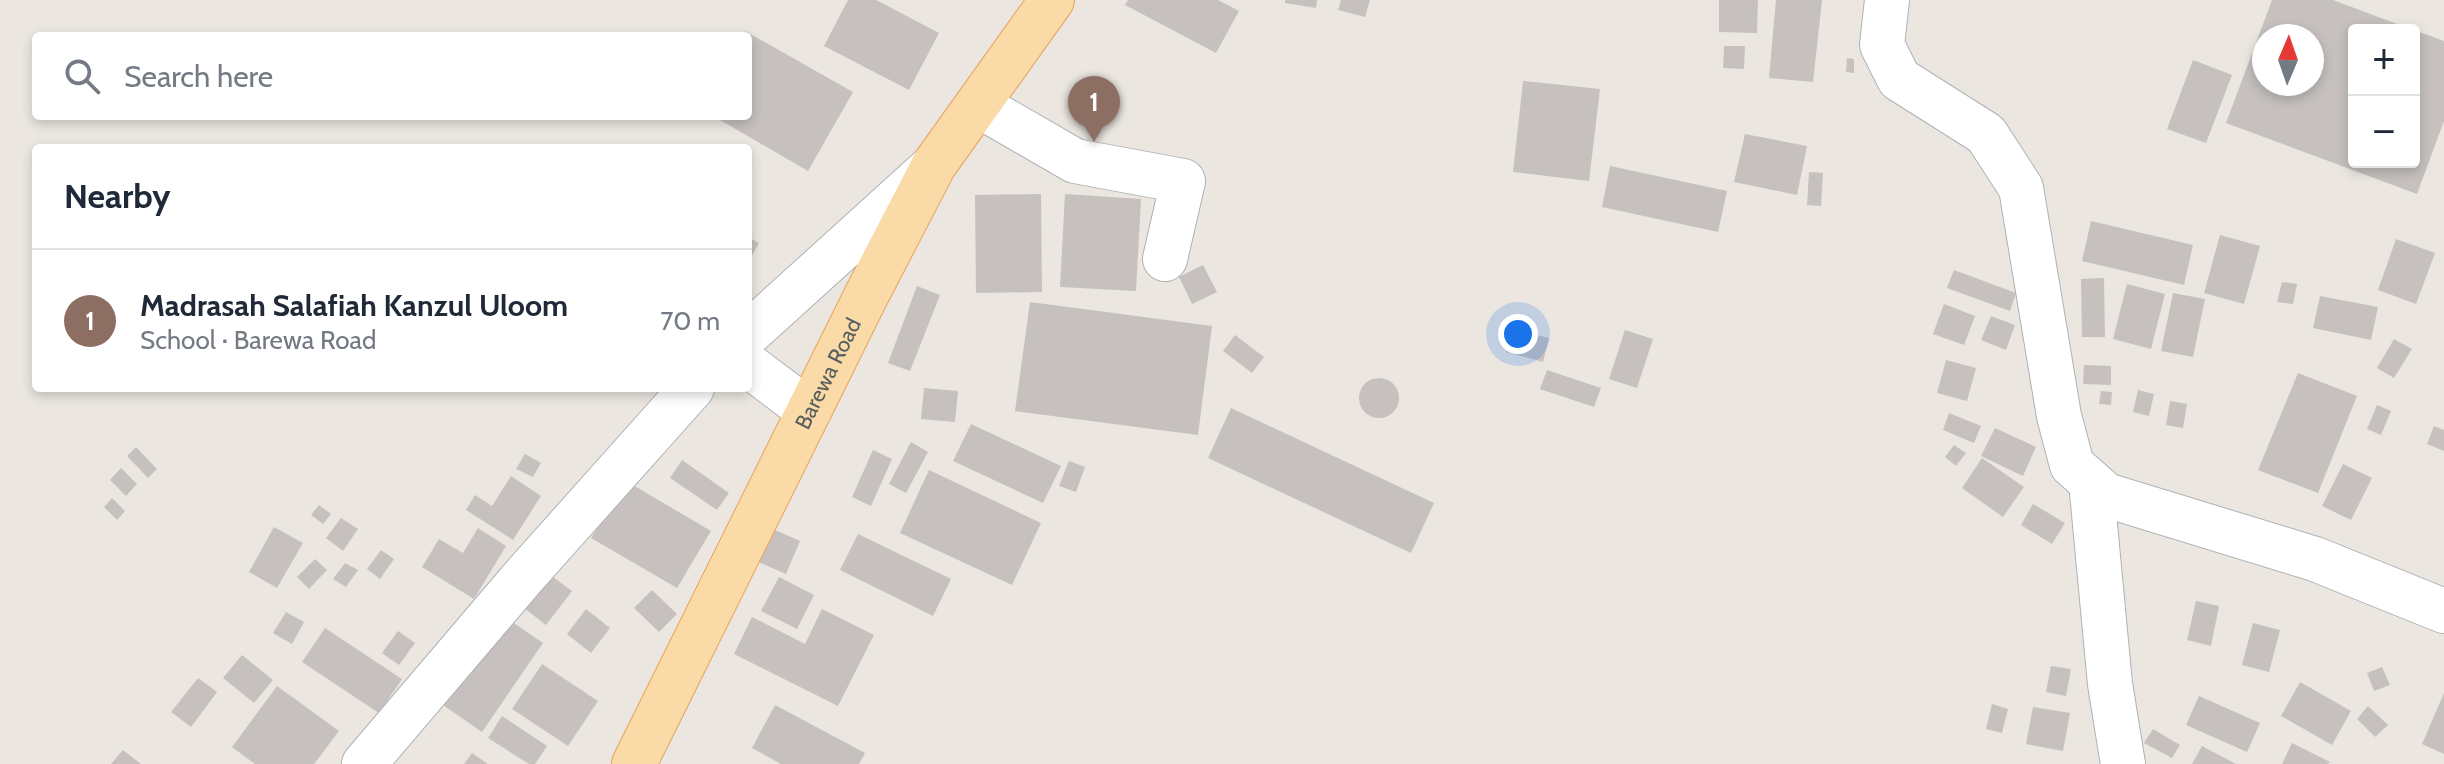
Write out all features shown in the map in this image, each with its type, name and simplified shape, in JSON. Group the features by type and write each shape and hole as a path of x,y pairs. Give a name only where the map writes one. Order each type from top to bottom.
{"main road":[{"name":"Barewa Road","path":"634,764 934,165 1052,0"}],"street":[{"path":"1887,0 1882,45 1899,79 1986,134 2021,188 2059,416 2072,465 2106,495 2315,559 2444,611"},
{"path":"978,105 1075,161 1183,181 1165,259"},
{"path":"752,330 934,165"},
{"path":"752,368 809,411"},
{"path":"364,764 525,575 688,392"},
{"path":"2091,482 2110,684 2123,764"}],"building":[{"path":"848,0 876,0 939,33 909,90 824,46"},
{"path":"1128,0 1218,0 1239,11 1216,53 1125,5"},
{"path":"1285,0 1317,0 1316,8 1285,3"},
{"path":"1341,0 1370,0 1365,17 1338,10"},
{"path":"1719,0 1758,0 1757,33 1719,32"},
{"path":"1776,0 1822,0 1813,82 1769,78"},
{"path":"2272,0 2333,0 2397,24 2348,24 2348,168 2420,168 2420,32 2444,41 2444,121 2417,194 2226,123 2252,53 2252,96 2324,96 2324,24 2263,24"},
{"path":"752,35 853,92 808,171 720,120 752,120"},
{"path":"1724,46 1745,46 1744,69 1723,68"},
{"path":"1847,58 1854,59 1854,73 1846,72"},
{"path":"2193,60 2232,75 2206,143 2167,129"},
{"path":"1523,81 1600,89 1589,181 1513,172"},
{"path":"1745,134 1807,146 1797,195 1734,182"},
{"path":"1610,166 1727,191 1718,232 1602,207"},
{"path":"1809,172 1823,173 1821,206 1807,205"},
{"path":"1041,194 1042,292 976,293 975,195"},
{"path":"1065,194 1141,199 1136,291 1060,287"},
{"path":"2091,221 2193,245 2184,285 2082,261"},
{"path":"2220,235 2260,246 2244,304 2204,293"},
{"path":"752,239 759,243 752,256"},
{"path":"2396,239 2435,253 2416,304 2378,290"},
{"path":"1203,265 1217,292 1192,304 1179,277"},
{"path":"1954,270 2016,293 2010,311 1947,288"},
{"path":"2104,278 2105,337 2082,337 2081,279"},
{"path":"2282,282 2297,284 2293,304 2277,302"},
{"path":"2127,284 2165,294 2151,349 2113,339"},
{"path":"917,286 940,295 910,371 888,363"},
{"path":"2173,293 2205,299 2193,357 2161,351"},
{"path":"2320,296 2378,307 2371,340 2313,328"},
{"path":"1030,302 1212,326 1198,435 1015,411"},
{"path":"1944,304 1975,316 1964,345 1933,334"},
{"path":"1991,316 2015,325 2006,350 1981,340"},
{"path":"1512,329 1549,338 1543,362 1506,352"},
{"path":"1625,330 1653,339 1637,388 1609,379"},
{"path":"1235,335 1264,357 1252,373 1223,351"},
{"path":"2394,339 2412,349 2394,378 2377,368"},
{"path":"1946,360 1976,368 1967,401 1937,393"},
{"path":"2084,365 2111,366 2111,385 2083,384"},
{"path":"1547,370 1601,388 1594,407 1540,389"},
{"path":"2298,373 2357,396 2318,493 2258,470"},
{"path":"1379,378 1393,384 1399,398 1393,412 1379,418 1365,412 1359,398 1365,384"},
{"path":"924,388 958,391 955,422 921,419"},
{"path":"2138,390 2154,394 2149,416 2133,412"},
{"path":"2101,391 2112,392 2111,405 2099,404"},
{"path":"2170,401 2187,404 2183,428 2166,425"},
{"path":"2377,405 2391,411 2381,435 2367,429"},
{"path":"1231,408 1434,503 1411,553 1208,458"},
{"path":"1949,413 1981,426 1974,443 1943,430"},
{"path":"971,424 1061,466 1043,503 953,461"},
{"path":"2434,426 2444,430 2444,451 2427,444"},
{"path":"1995,428 2036,447 2023,476 1981,456"},
{"path":"911,442 928,452 906,493 889,484"},
{"path":"1954,445 1966,453 1956,466 1945,457"},
{"path":"136,447 157,469 148,478 127,456"},
{"path":"873,450 892,459 871,506 852,497"},
{"path":"525,454 541,463 533,477 516,469"},
{"path":"1982,458 2024,487 2003,517 1962,488"},
{"path":"682,460 729,493 717,510 670,478"},
{"path":"1069,461 1085,467 1076,492 1059,486"},
{"path":"2343,464 2372,478 2351,520 2322,506"},
{"path":"121,468 137,484 126,496 110,480"},
{"path":"929,470 1041,523 1012,585 900,533"},
{"path":"511,476 541,496 513,540 466,510 475,495 492,506"},
{"path":"626,481 711,531 677,588 591,538"},
{"path":"112,498 125,511 117,520 104,507"},
{"path":"2033,504 2065,523 2052,544 2021,525"},
{"path":"319,505 331,514 323,524 311,515"},
{"path":"341,518 358,529 343,551 326,538"},
{"path":"274,527 303,543 277,588 249,572"},
{"path":"768,527 800,541 786,574 754,560"},
{"path":"478,528 506,546 474,599 422,567 439,539 463,553"},
{"path":"858,534 951,579 933,616 840,570"},
{"path":"381,550 394,559 380,579 367,569"},
{"path":"315,559 327,570 309,589 297,577"},
{"path":"345,563 358,570 346,587 333,579"},
{"path":"549,574 572,591 546,625 524,608"},
{"path":"779,577 814,595 797,629 761,611"},
{"path":"652,590 677,614 659,632 634,608"},
{"path":"2196,601 2219,606 2211,646 2187,640"},
{"path":"586,609 610,628 591,653 567,634"},
{"path":"822,609 874,635 838,706 734,654 752,617 805,644"},
{"path":"286,612 304,622 292,644 273,633"},
{"path":"505,617 543,643 482,732 443,705"},
{"path":"2253,623 2280,630 2269,672 2242,665"},
{"path":"325,628 402,679 379,713 302,662"},
{"path":"398,631 415,643 399,665 382,653"},
{"path":"242,655 273,680 254,703 223,678"},
{"path":"542,664 598,701 568,746 512,709"},
{"path":"2051,666 2071,669 2066,696 2046,692"},
{"path":"2382,667 2390,685 2374,691 2367,673"},
{"path":"198,678 217,692 191,727 171,712"},
{"path":"2300,682 2351,711 2332,745 2281,716"},
{"path":"277,686 339,731 314,764 255,764 232,747"},
{"path":"2444,693 2444,754 2422,744"},
{"path":"2199,696 2260,723 2247,752 2186,725"},
{"path":"1992,704 2008,709 2002,733 1986,729"},
{"path":"775,705 865,753 859,764 781,764 752,748"},
{"path":"2368,706 2388,725 2375,737 2357,719"},
{"path":"2033,707 2070,713 2063,751 2026,744"},
{"path":"502,716 547,746 535,764 529,764 488,738"},
{"path":"2153,729 2180,745 2172,758 2144,743"},
{"path":"2292,743 2330,762 2282,764"},
{"path":"2202,746 2236,764 2192,764"},
{"path":"123,750 141,764 111,764"},
{"path":"472,753 488,764 464,764"}],"place":[{"name":"Madrasah Salafiah Kanzul Uloom","path":"1094,142"}]}
